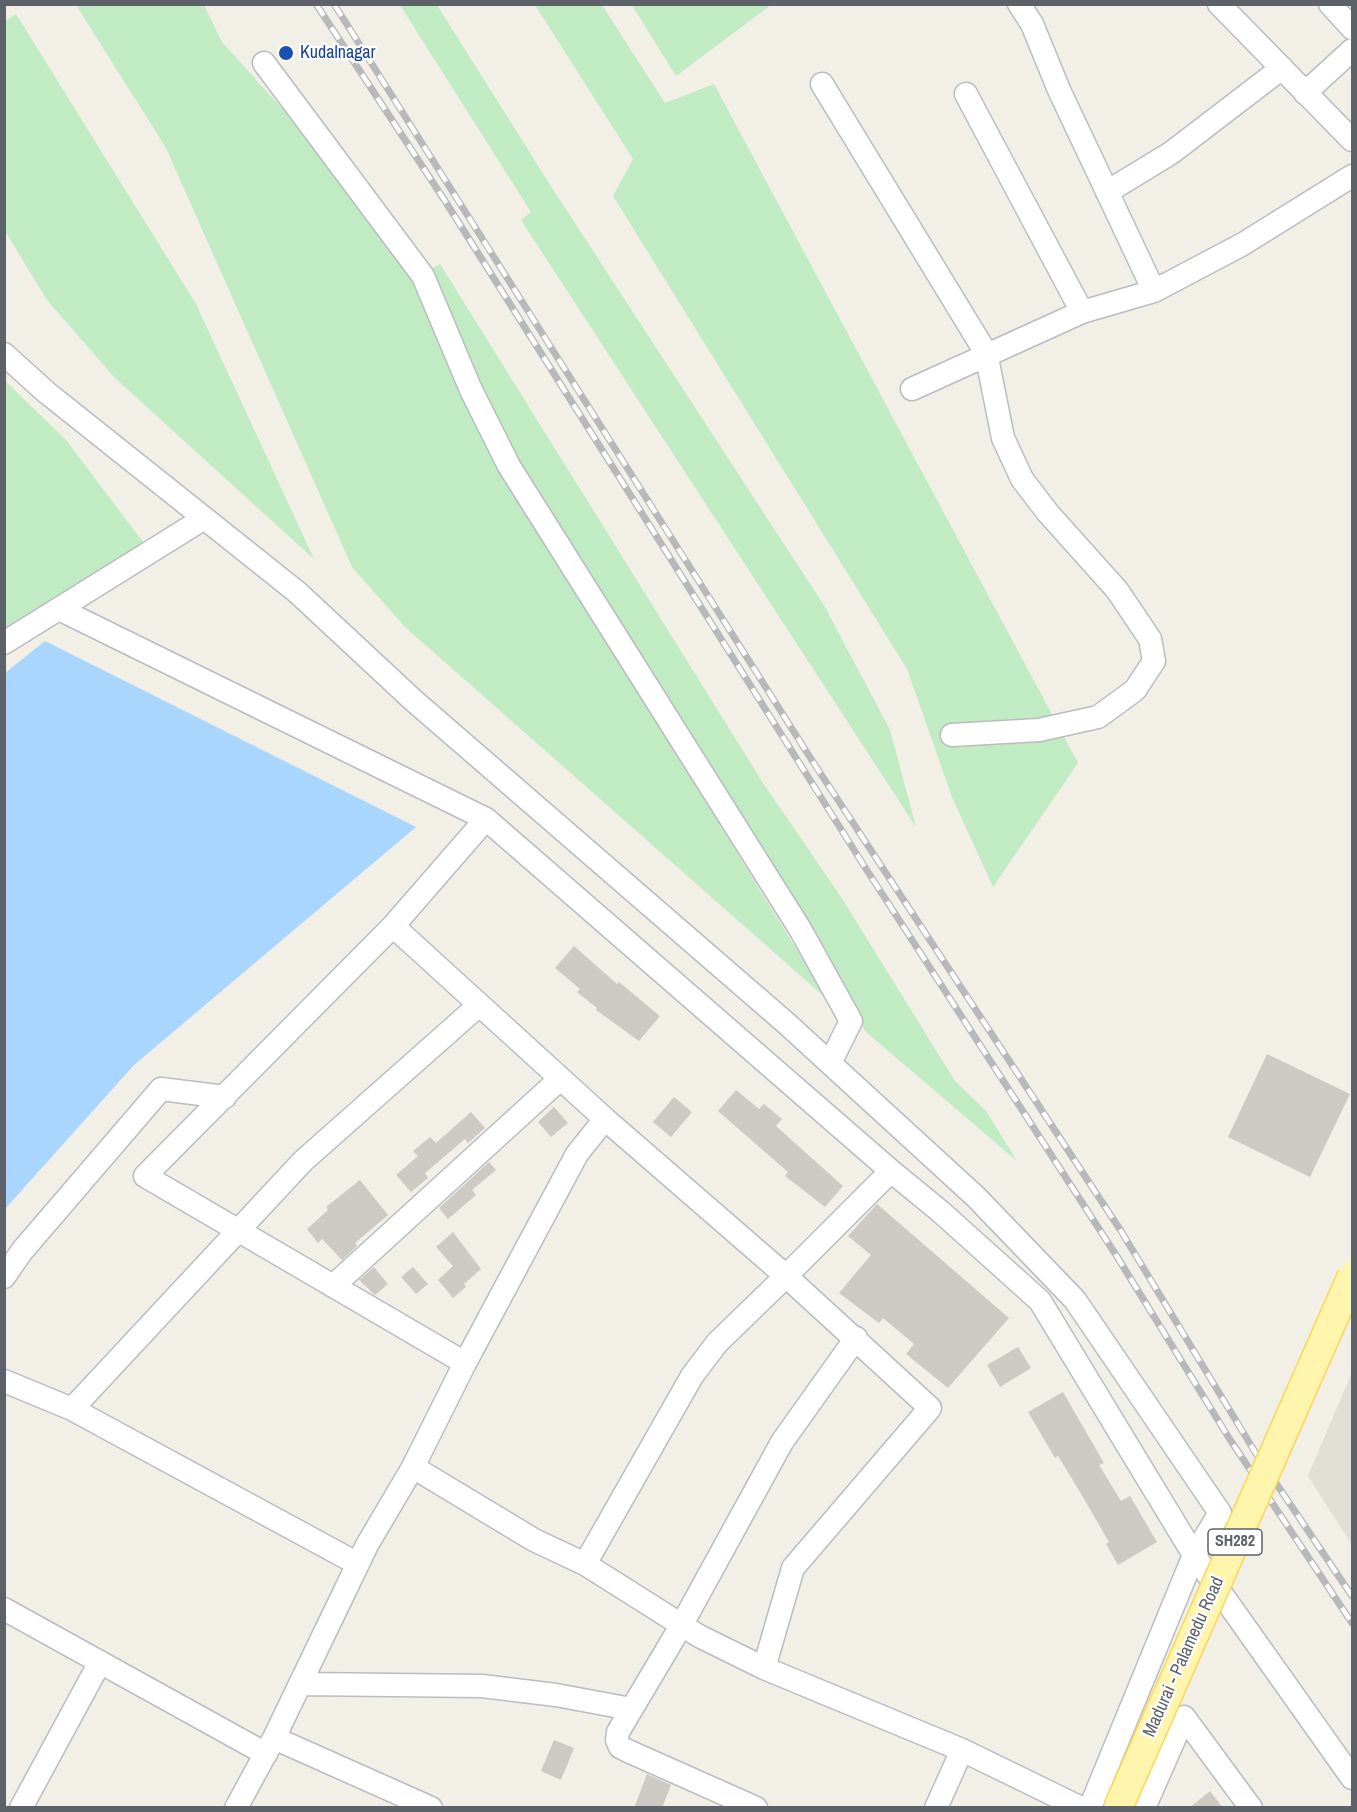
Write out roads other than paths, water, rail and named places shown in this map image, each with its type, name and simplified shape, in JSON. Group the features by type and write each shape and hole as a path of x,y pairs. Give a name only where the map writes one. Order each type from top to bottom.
{"main road":[{"name":"Madurai - Palamedu Road","path":"1118,1808 1353,1276"}],"street":[{"path":"1019,4 1032,24 1059,90 1154,291"},
{"path":"1219,4 1353,140"},
{"path":"1330,4 1353,28"},
{"path":"1305,93 1353,50"},
{"path":"264,63 423,276 471,390 509,466 800,929 851,1021 830,1062"},
{"path":"1107,192 1172,153 1282,68"},
{"path":"822,84 986,353 1004,438 1022,479 1048,513 1117,590 1150,639 1154,661 1135,690 1098,717 1039,730 952,735"},
{"path":"966,94 1082,312"},
{"path":"912,389 986,353 1082,312 1154,291 1243,244 1353,177"},
{"path":"4,354 46,393 297,592 413,700 830,1062 976,1197 1075,1300 1220,1513 1194,1555 1090,1808"},
{"path":"4,643 203,519"},
{"path":"59,609 486,819 891,1172 941,1212 1040,1301 1194,1555 1353,1778"},
{"path":"465,1363 145,1176 393,926 486,819"},
{"path":"393,926 478,1006 856,1338 930,1408 793,1568 764,1668"},
{"path":"72,1409 303,1161 478,1006"},
{"path":"333,1286 560,1079"},
{"path":"4,1277 22,1251 161,1089 225,1097"},
{"path":"236,1808 302,1684 357,1564 413,1467 465,1363 577,1154 605,1119"},
{"path":"585,1564 692,1376 717,1343 891,1172"},
{"path":"756,1808 620,1747 617,1740 618,1732 681,1626 782,1442 856,1338"},
{"path":"4,1381 72,1409 357,1564"},
{"path":"413,1467 534,1540 585,1564 681,1626 764,1668 962,1750 1081,1808"},
{"path":"4,1609 100,1662 270,1746 431,1808"},
{"path":"21,1808 100,1662"},
{"path":"302,1684 482,1686 556,1695 631,1709"},
{"path":"1143,1808 1184,1717 1251,1808"},
{"path":"936,1808 962,1750"}],"water":[{"path":"45,641 416,827 134,1065 5,1209 5,673"}],"railway":[{"path":"316,4 447,204 868,872 1116,1255 1229,1438 1352,1623"},
{"path":"334,4 813,762 1121,1231 1255,1452 1352,1596"}],"place":[{"name":"Kudalnagar","path":"286,53"}]}
